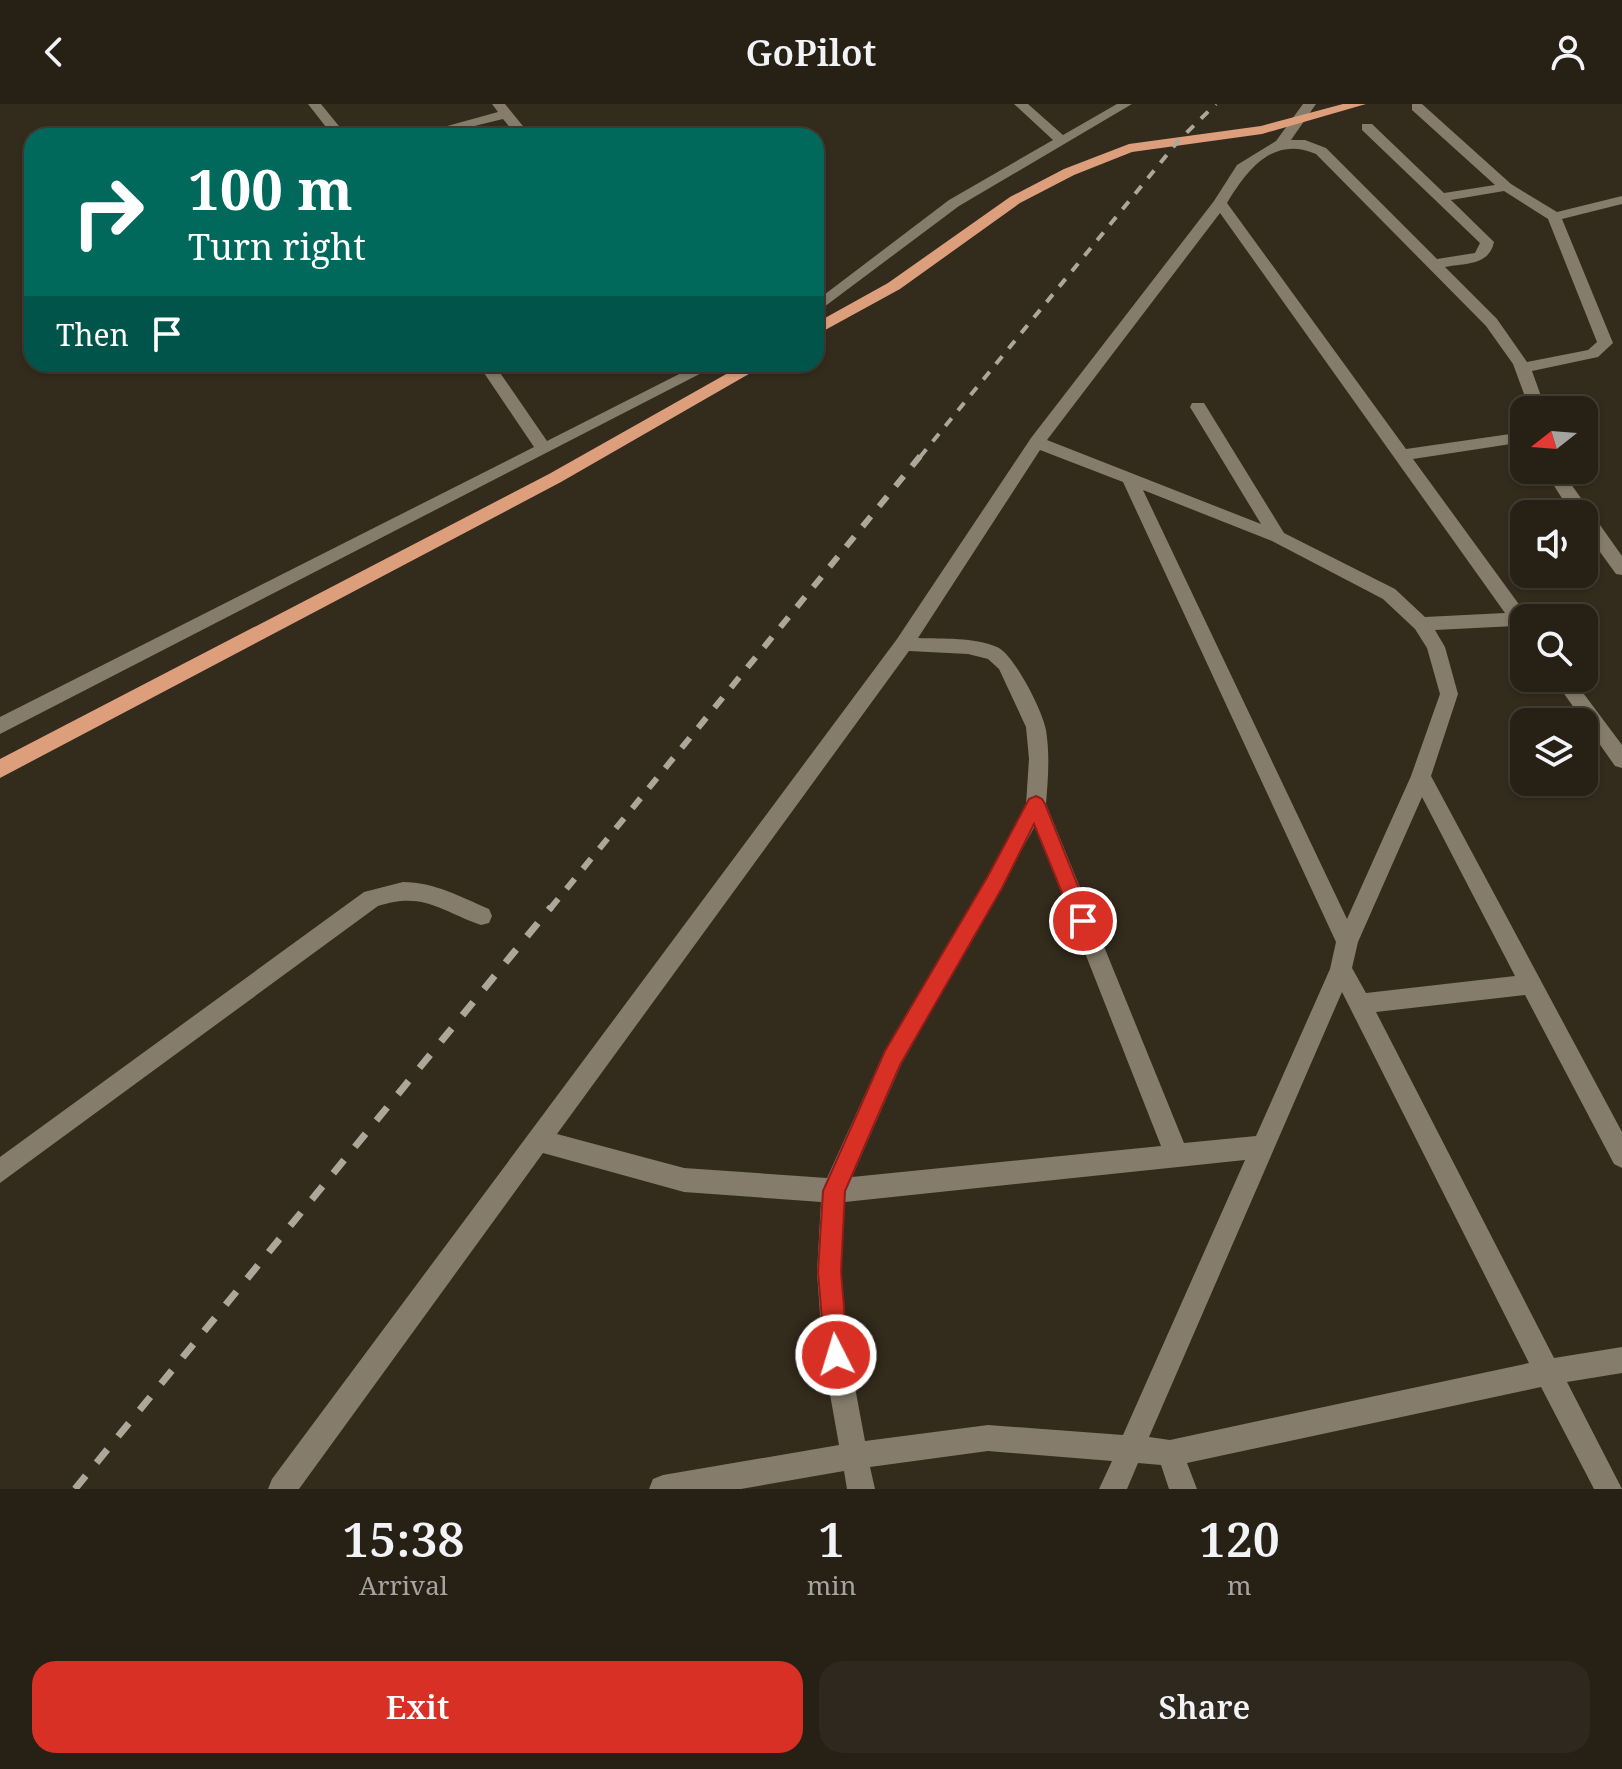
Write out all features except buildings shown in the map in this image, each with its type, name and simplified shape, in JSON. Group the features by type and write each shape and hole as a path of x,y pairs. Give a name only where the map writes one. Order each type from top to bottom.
{"highway":[{"path":"824,325 894,286 1015,200 1069,172 1129,148 1262,130 1359,104"},
{"path":"0,769 555,478 743,372"}],"street":[{"path":"314,104 334,128"},
{"path":"1020,104 1061,140"},
{"path":"824,302 954,203 1126,104"},
{"path":"282,1489 904,644 1037,442 1220,203 1242,168 1281,144 1310,104"},
{"path":"1417,107 1506,187 1535,201 1554,217 1605,343 1593,354 1523,368"},
{"path":"443,128 502,109 517,128"},
{"path":"1367,127 1444,197 1487,242 1488,246 1479,257 1434,264"},
{"path":"1281,144 1305,144 1321,151 1493,325 1523,368 1536,396"},
{"path":"1444,197 1506,187"},
{"path":"1554,217 1622,200"},
{"path":"1220,203 1510,605"},
{"path":"491,372 544,449"},
{"path":"0,726 694,372"},
{"path":"1198,407 1278,537"},
{"path":"1401,455 1510,439"},
{"path":"1037,442 1278,537 1389,594 1421,624 1436,647 1449,694 1421,776 1347,942 1341,969 1113,1489"},
{"path":"1130,480 1347,942"},
{"path":"1598,536 1622,569"},
{"path":"1421,624 1510,622"},
{"path":"861,1489 836,1355 829,1272 834,1191 893,1058 995,882 1036,804 1039,759 1036,727 1006,664 981,648 904,644"},
{"path":"1572,692 1622,760"},
{"path":"1421,776 1622,1156"},
{"path":"1036,804 1177,1156"},
{"path":"0,1171 371,899 393,890 419,888 481,916"},
{"path":"1341,969 1545,1373 1609,1489"},
{"path":"1360,1004 1532,984"},
{"path":"538,1140 684,1180 834,1191 1262,1147"},
{"path":"663,1489 853,1456 988,1438 1031,1439 1170,1453 1545,1373 1622,1360"},
{"path":"1170,1453 1183,1489"}],"railway":[{"path":"920,457 1179,140 1216,104"},
{"path":"550,909 921,455"},
{"path":"75,1489 551,907"}],"route":[{"path":"836,1355 829,1272 834,1191 893,1058 995,882 1036,804 1083,921"}]}
